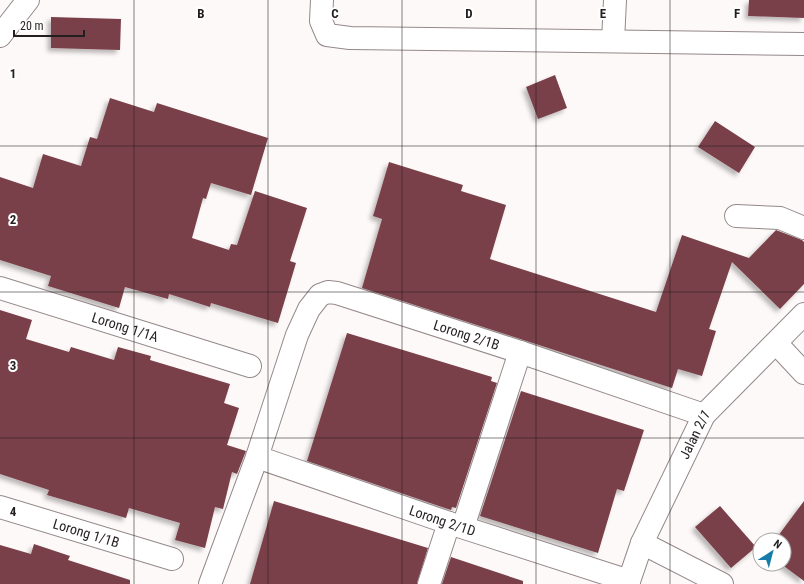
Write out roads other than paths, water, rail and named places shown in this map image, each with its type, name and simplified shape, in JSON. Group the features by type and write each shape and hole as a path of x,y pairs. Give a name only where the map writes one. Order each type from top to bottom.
{"street":[{"path":"0,36 28,0"},
{"path":"322,0 321,21 327,35 350,38 804,44"},
{"path":"613,41 615,0"},
{"path":"736,216 780,218 804,228"},
{"name":"Lorong 1/1A","path":"0,288 250,366"},
{"name":"Lorong 2/1B","path":"257,457 297,335 309,309 320,295 328,292 337,293 520,352 704,415"},
{"name":"Jalan 2/1","path":"628,582 642,543 704,415 804,314"},
{"path":"776,343 804,373"},
{"path":"429,584 456,525 520,352"},
{"path":"210,584 257,457"},
{"name":"Lorong 2/1D","path":"257,457 628,582"},
{"name":"Lorong 1/1B","path":"0,507 172,559"},
{"path":"642,543 722,584"}]}
